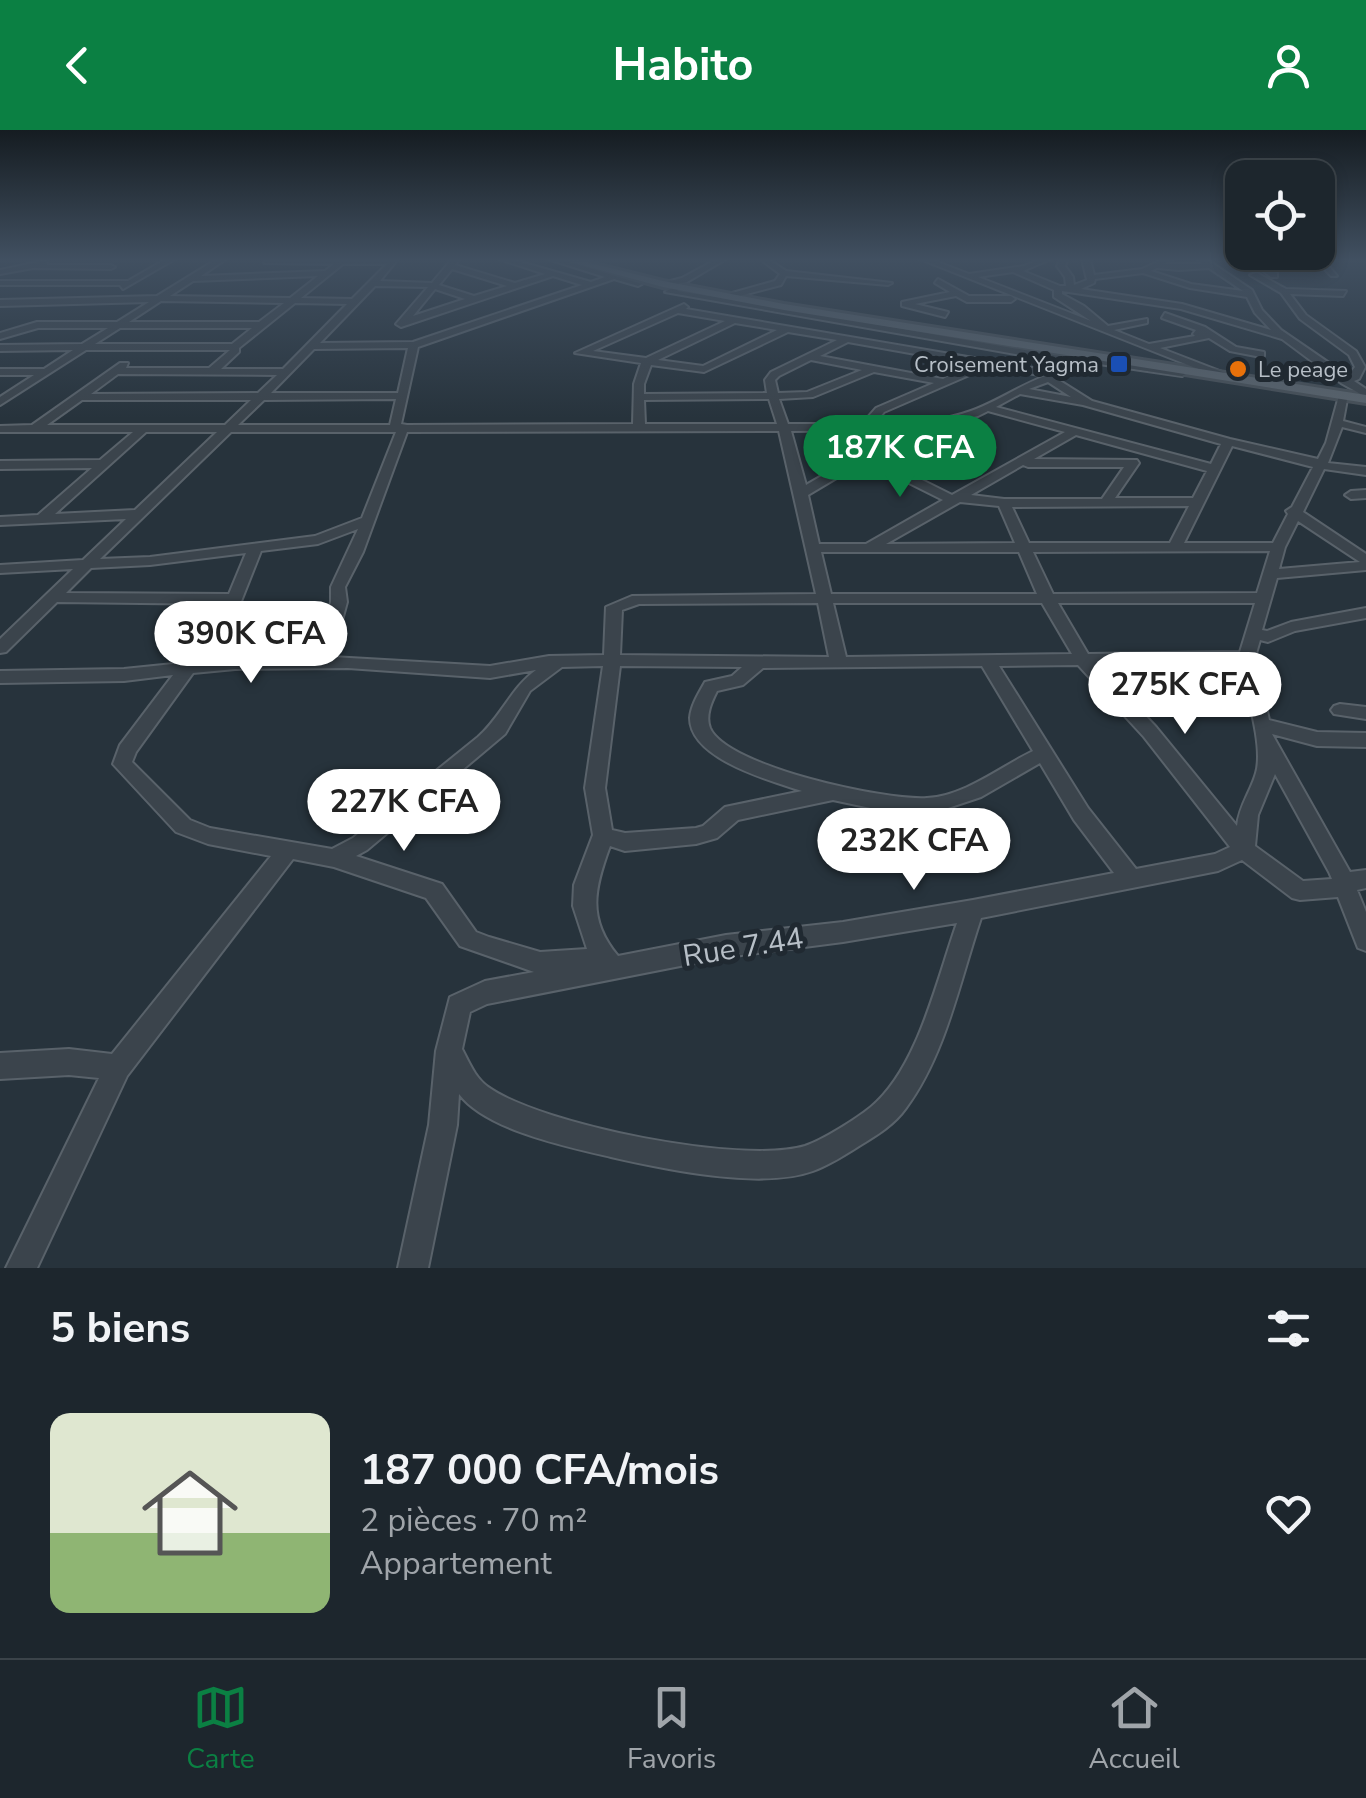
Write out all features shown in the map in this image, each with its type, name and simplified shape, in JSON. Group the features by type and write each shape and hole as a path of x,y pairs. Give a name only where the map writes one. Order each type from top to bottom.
{"main road":[{"path":"821,312 1096,360 1366,398"}],"street":[{"path":"0,402 139,312"},
{"path":"0,348 234,346 281,312"},
{"path":"0,648 344,312"},
{"path":"384,344 411,312"},
{"path":"403,322 436,312"},
{"path":"310,346 414,345 510,312"},
{"path":"671,312 578,355 704,369 786,330"},
{"path":"687,312 1052,376 1088,403"},
{"path":"788,312 1096,360"},
{"path":"938,312 946,314"},
{"path":"1062,312 1226,377"},
{"path":"1086,312 1106,329"},
{"path":"1127,312 1151,325 1132,340"},
{"path":"1162,312 1284,337 1316,327"},
{"path":"1106,329 1175,312"},
{"path":"1192,312 1236,350 1261,354"},
{"path":"1150,346 1204,338 1198,332 1220,312"},
{"path":"1253,312 1344,392"},
{"path":"1244,850 1248,815 1267,770 1264,732 1247,658 1278,547 1338,423 1344,392 1358,372 1356,355 1300,312"},
{"path":"1302,315 1318,314"},
{"path":"640,427 638,384 647,360 732,321"},
{"path":"0,336 39,325 265,325"},
{"path":"839,662 771,377 870,326"},
{"path":"322,662 339,602 338,587 368,520 399,427 414,345"},
{"path":"212,371 236,350 234,346"},
{"path":"34,429 150,348"},
{"path":"810,357 941,382"},
{"path":"0,429 913,427 989,408 1052,376 1096,360"},
{"path":"865,428 880,410 970,371 980,362"},
{"path":"640,397 808,395 875,368"},
{"path":"704,369 709,396"},
{"path":"116,371 284,372"},
{"path":"0,372 46,372"},
{"path":"1020,391 1088,403 1319,464 1366,471"},
{"path":"79,397 402,396"},
{"path":"989,408 1107,441 1136,457"},
{"path":"1107,441 1126,415"},
{"path":"1338,423 1366,430"},
{"path":"800,494 913,427"},
{"path":"39,522 144,429"},
{"path":"869,547 1073,432"},
{"path":"1174,548 1228,442"},
{"path":"866,457 957,499 1004,503 1195,502"},
{"path":"1022,463 1136,457 1214,469"},
{"path":"1107,501 1136,457"},
{"path":"0,465 101,464"},
{"path":"1004,503 1047,598 1084,660 1150,732 1244,850 1293,889 1356,883"},
{"path":"1293,511 1366,563"},
{"path":"0,521 138,514"},
{"path":"0,569 83,567 256,547 330,537 368,520"},
{"path":"256,547 228,614 127,750 122,764 183,826 208,836 334,858 434,891 468,939 487,947 540,963 602,958 648,964"},
{"path":"812,548 1278,547"},
{"path":"1269,574 1366,563"},
{"path":"52,597 232,599"},
{"path":"602,958 584,906 586,885 603,835 595,788 612,660 614,607 622,601 1262,598"},
{"path":"1254,634 1268,637 1290,627 1366,614"},
{"path":"0,676 124,675 192,666 322,662 490,672 557,662 612,660 988,662 1247,658"},
{"path":"760,660 738,682 711,686 698,716 705,737 726,752 831,794 880,804 931,806 1042,754"},
{"path":"334,858 360,844 485,742 499,729 524,687 557,662"},
{"path":"988,662 1081,814 1130,877"},
{"path":"1340,710 1366,713"},
{"path":"1264,732 1366,740"},
{"path":"1264,732 1356,883 1366,942"},
{"path":"603,835 625,842 696,836 710,832 732,813 831,794"},
{"name":"Rue 7.44","path":"449,1051 459,1004 486,993 726,946 972,910 1218,862 1244,850"},
{"path":"21,1268 118,1067 287,851"},
{"path":"449,1051 474,1093 506,1114 678,1157 768,1166 810,1159 882,1116 913,1076 972,910"},
{"path":"414,1268 443,1125 449,1051"},
{"path":"0,1066 69,1062 118,1067"}],"place":[{"name":"Croisement Yagma","path":"1119,364"},
{"name":"Le peage","path":"1238,369"}]}
